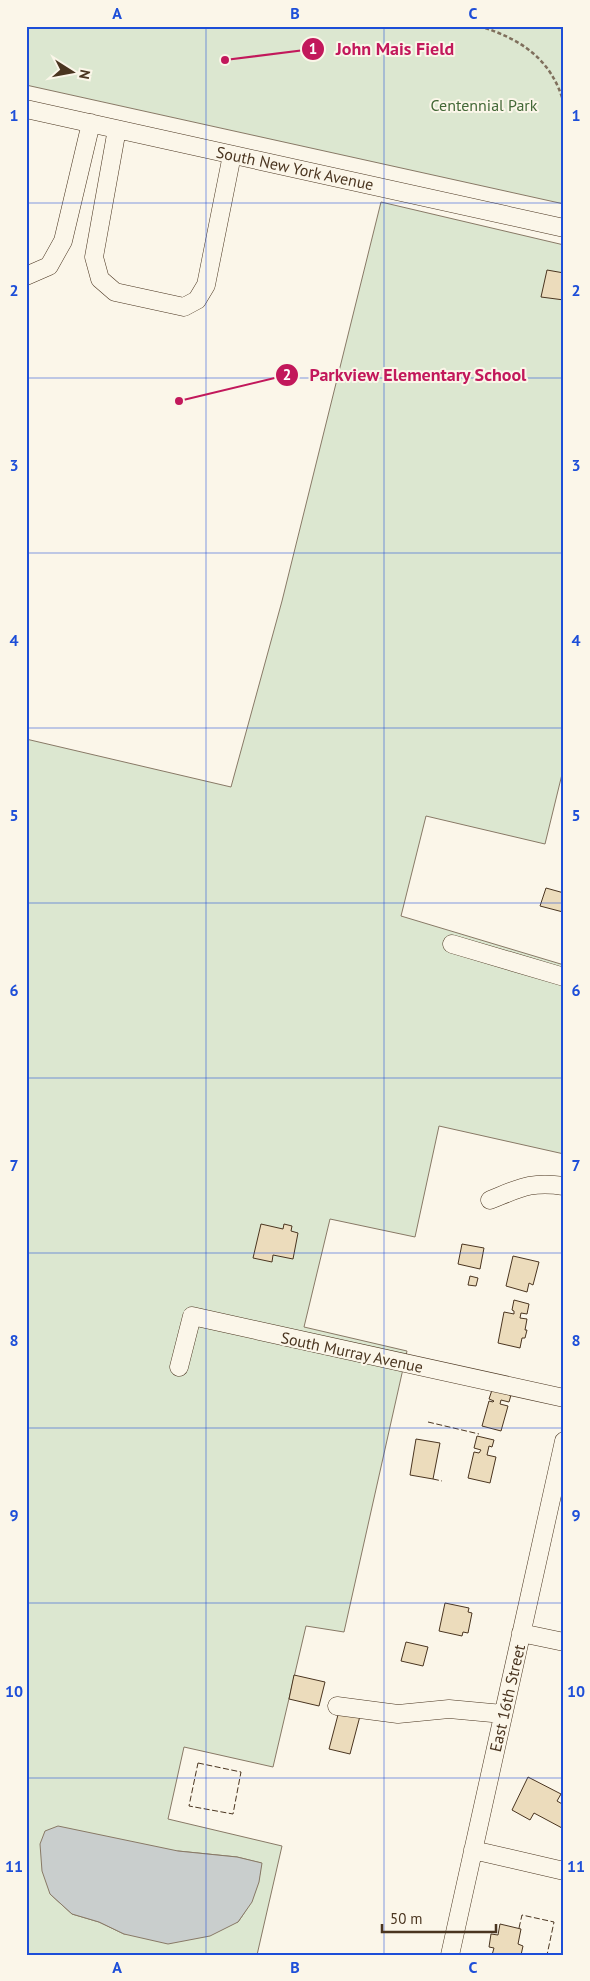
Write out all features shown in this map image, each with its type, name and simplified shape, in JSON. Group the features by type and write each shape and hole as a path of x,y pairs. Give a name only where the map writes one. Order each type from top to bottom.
{"street":[{"name":"South New York Avenue","path":"26,109 564,228"},
{"path":"26,276 49,266 63,241 92,124"},
{"path":"117,129 94,257 100,279 115,292 184,307 197,300 206,285 232,155"},
{"path":"452,944 564,977"},
{"path":"490,1200 530,1184 564,1186"},
{"name":"South Murray Avenue","path":"179,1367 192,1316 564,1398"},
{"name":"East 16th Street","path":"450,1955 564,1440"},
{"path":"521,1632 564,1642"},
{"path":"337,1706 398,1714 449,1708 503,1714"},
{"path":"473,1850 564,1871"}],"path":[{"path":"479,26 519,42 538,56 553,77 564,104"}],"green space":[{"name":"Centennial Park","path":"26,26 564,26 564,204 26,85"},
{"path":"381,202 564,245 564,766 545,844 426,816 401,916 564,965 564,1154 439,1126 415,1237 330,1219 304,1327 407,1351 344,1632 306,1626 273,1767 184,1747 168,1819 282,1846 257,1955 26,1955 26,739 231,787 282,601","holes":["178,1851 237,1857 261,1863 259,1879 254,1894 238,1922 124,1934 99,1922 72,1914 50,1894"]}],"shaded area":[{"path":"58,1826 178,1851 237,1857 262,1863 259,1882 252,1902 238,1922 210,1936 168,1944 124,1934 99,1922 72,1914 50,1894 42,1871 40,1844 45,1831"}],"building":[{"path":"547,270 564,273 564,300 541,297"},
{"path":"546,888 564,893 563,912 540,906"},
{"path":"261,1224 283,1229 284,1224 292,1226 291,1231 298,1233 293,1259 273,1255 272,1262 253,1258"},
{"path":"462,1244 484,1248 480,1269 458,1264"},
{"path":"513,1256 539,1262 533,1285 529,1283 527,1292 506,1286"},
{"path":"470,1276 478,1278 476,1286 468,1285"},
{"path":"514,1300 529,1304 527,1314 521,1313 520,1318 527,1319 525,1330 527,1330 525,1338 522,1338 520,1348 498,1343 504,1312 514,1314 512,1310"},
{"path":"492,1390 511,1395 509,1402 501,1400 500,1404 508,1406 501,1431 482,1426 489,1401 494,1401 489,1399"},
{"path":"477,1436 494,1440 492,1447 489,1446 487,1455 496,1457 490,1483 468,1478 474,1452 479,1453 481,1450 474,1448"},
{"path":"416,1439 440,1443 433,1479 410,1475"},
{"path":"445,1603 469,1608 468,1612 472,1613 468,1633 463,1632 462,1636 439,1631"},
{"path":"406,1642 428,1647 423,1666 401,1661"},
{"path":"294,1675 325,1682 319,1706 289,1699"},
{"path":"339,1711 360,1716 350,1754 329,1749"},
{"path":"528,1777 561,1794 557,1801 564,1805 564,1824 562,1828 534,1813 530,1820 512,1810"},
{"path":"500,1924 521,1929 518,1944 523,1946 521,1955 492,1955 494,1948 489,1947 491,1934 498,1935"}],"fence":[{"path":"428,1422 479,1434"},
{"path":"433,1479 442,1481"},
{"path":"198,1763 241,1772 233,1814 189,1806 198,1763"},
{"path":"519,1928 522,1915 554,1922 547,1955"}],"place":[{"name":"John Mais Field","path":"225,60"},
{"name":"Parkview Elementary School","path":"179,401"}]}
